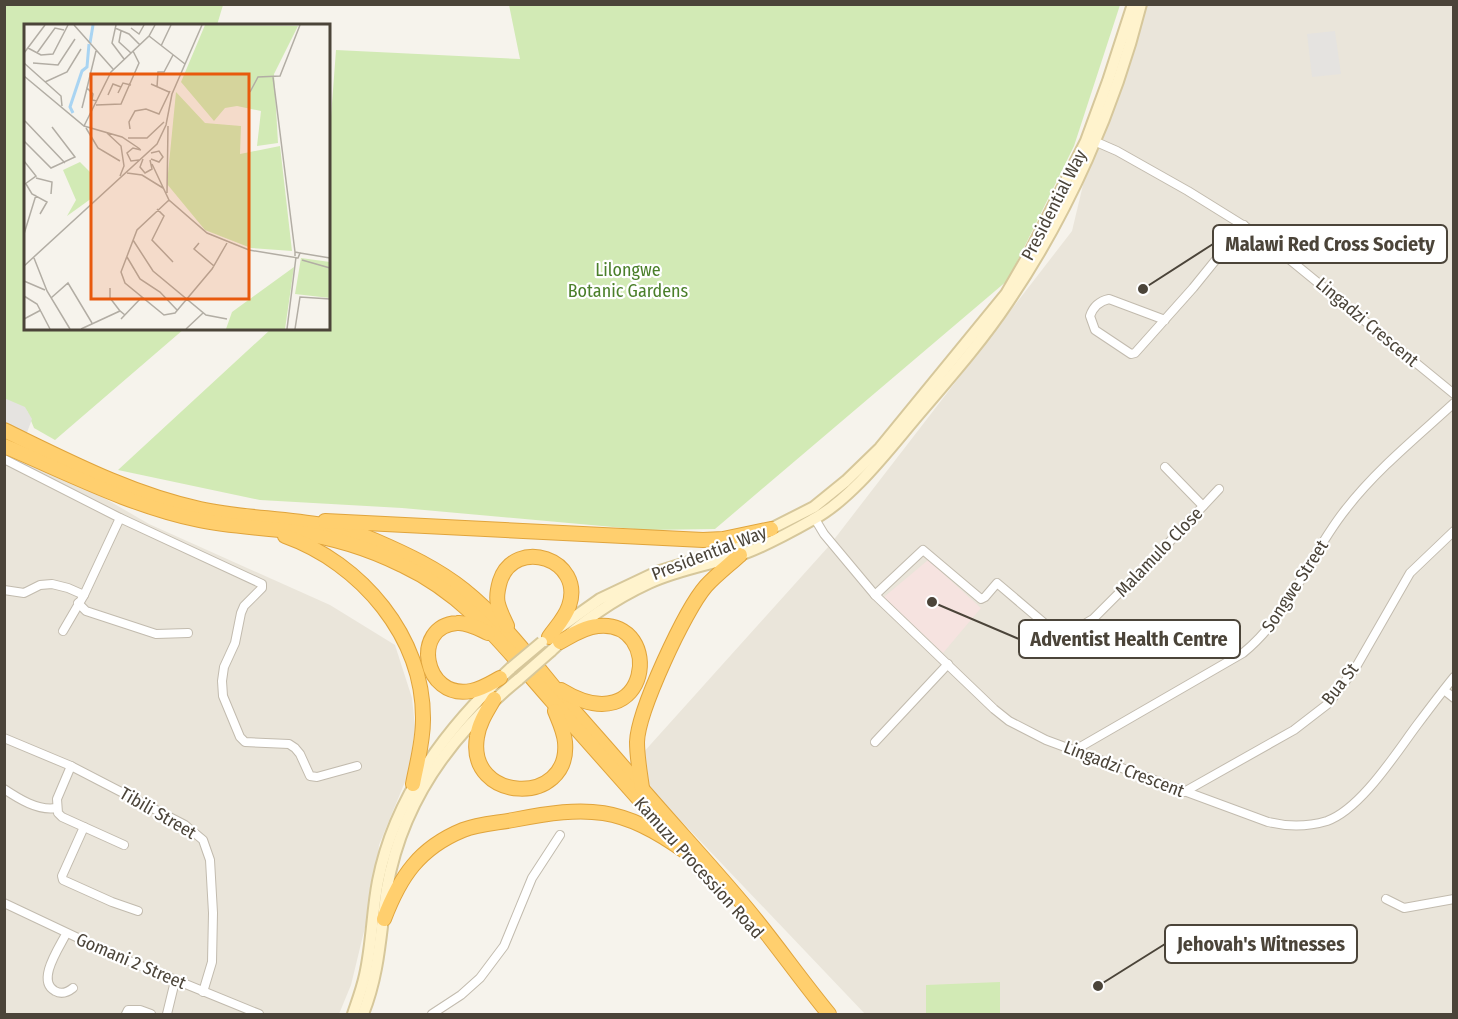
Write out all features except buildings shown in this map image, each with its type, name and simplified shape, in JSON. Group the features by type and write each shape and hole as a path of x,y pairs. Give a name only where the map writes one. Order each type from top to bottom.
{"highway":[{"path":"4,430 76,465 145,494 201,510 305,521 347,521 703,540 723,540 771,529"},
{"path":"4,446 142,504 199,520 330,538 368,550 403,565 454,596 504,636"},
{"path":"305,521 373,539 408,555 461,588 485,608 504,636 609,759"},
{"path":"264,529 299,541 335,561 358,579 380,601 398,629 413,660 419,688 423,719 419,784"},
{"path":"642,788 637,742 641,721 653,690 688,610 706,586 740,555"},
{"path":"504,636 497,603 501,579 505,570 515,562 526,557 537,556 558,564 565,571 571,583 572,594 569,605 550,643"},
{"path":"500,678 482,688 462,692 444,686 437,680 428,662 428,651 436,633 453,624 473,626 504,636"},
{"path":"548,688 584,702 604,705 629,693 640,675 641,667 638,650 624,633 616,628 596,626 550,643"},
{"path":"494,699 481,722 477,737 480,761 485,772 494,781 503,786 522,790 545,783 554,776 565,754 561,725 548,688"},
{"name":"Kamuzu Procession Road","path":"609,759 642,788 747,909 829,1014"},
{"name":"Kamuzu Procession Road","path":"609,759 782,963 798,977"},
{"path":"384,920 394,894 406,873 421,856 441,841 465,830 569,810 598,811 626,818 658,832 686,852"}],"main road":[{"name":"Presidential Way","path":"419,784 454,741 494,699 519,679 550,643 600,599 657,572 718,553 814,507 846,481 880,448 1006,294 1045,226 1086,141 1133,4"},
{"name":"Presidential Way","path":"353,1014 365,976 378,880 396,820 446,736 511,668 586,620 651,582 740,555 815,519 851,490 878,462 1007,304 1049,235 1082,171 1094,141 1130,44 1141,4"},
{"path":"369,1014 374,997 387,888 394,859 419,784"},
{"path":"363,1014 374,981 380,950"}],"street":[{"name":"Lingadzi Crescent","path":"1094,141 1117,151 1262,237 1454,394"},
{"path":"1165,320 1108,299 1096,306 1090,316 1095,330 1133,354 1140,349 1193,288 1244,225"},
{"name":"Songwe Street","path":"1075,750 1243,653 1257,642 1275,622 1347,507 1454,403"},
{"path":"4,459 120,518 262,584 262,588 244,606 235,643 224,667 223,696 240,737 245,742 253,744 290,744 300,754 310,776 317,777 357,766"},
{"path":"1165,467 1203,506"},
{"name":"Malamulo Close","path":"875,595 923,550 981,599 998,583 1050,628 1060,632 1076,628 1093,619 1153,560 1219,489"},
{"path":"63,631 84,595 120,518"},
{"name":"Lingadzi Crescent","path":"815,519 824,534 875,595 1009,721 1046,740 1281,826 1302,826 1329,820 1357,800 1373,783 1454,677"},
{"name":"Bua St","path":"1184,792 1294,730 1329,703 1356,667 1410,573 1454,531"},
{"path":"4,590 24,593 40,585 52,584 84,595"},
{"path":"78,603 86,611 156,634 188,633"},
{"path":"875,742 948,664"},
{"path":"1444,690 1454,698"},
{"name":"Tibili Street","path":"4,738 71,766 185,825 202,840 210,860 213,913 212,962 203,992"},
{"path":"71,766 57,799 56,808 59,815 124,845"},
{"path":"4,789 20,800 39,807 56,808"},
{"path":"84,827 62,876 63,880 138,911"},
{"path":"432,1014 461,995 480,978 504,946 532,878 560,835"},
{"path":"1386,899 1404,908 1454,899"},
{"name":"Gomani 2 Street","path":"4,903 66,934 259,1014"},
{"path":"66,934 47,976 48,984 52,990 60,993 67,993 74,988"},
{"path":"167,1014 175,981"},
{"path":"126,1014 128,1010 133,1009 151,1014"}],"shaded area":[{"path":"1126,5 1453,5 1453,1014 865,1014 645,783 642,754 829,546 1072,231"},
{"path":"1335,31 1341,74 1312,77 1307,34"},
{"path":"4,398 25,407 32,419 25,438 5,429"},
{"path":"5,450 80,484 149,524 330,605 395,645 412,698 415,727 409,772 379,845 375,886 351,985 339,1014 5,1014"},
{"path":"928,560 981,608 943,653 884,597"}],"green space":[{"name":"Lilongwe Botanic Gardens","path":"509,4 1120,5 1074,146 1008,280 715,529 646,530 402,508 260,500 118,470 270,330 330,330 330,130 336,50 520,59"},
{"path":"5,5 223,5 217,24 24,24 24,330 183,330 55,440 34,428 27,411 5,401"},
{"path":"1000,982 1000,1014 926,1014 926,985"}],"place":[{"name":"Malawi Red Cross Society","path":"1143,289"},
{"name":"Adventist Health Centre","path":"932,602"},
{"name":"Jehovah's Witnesses","path":"1098,986"}]}
